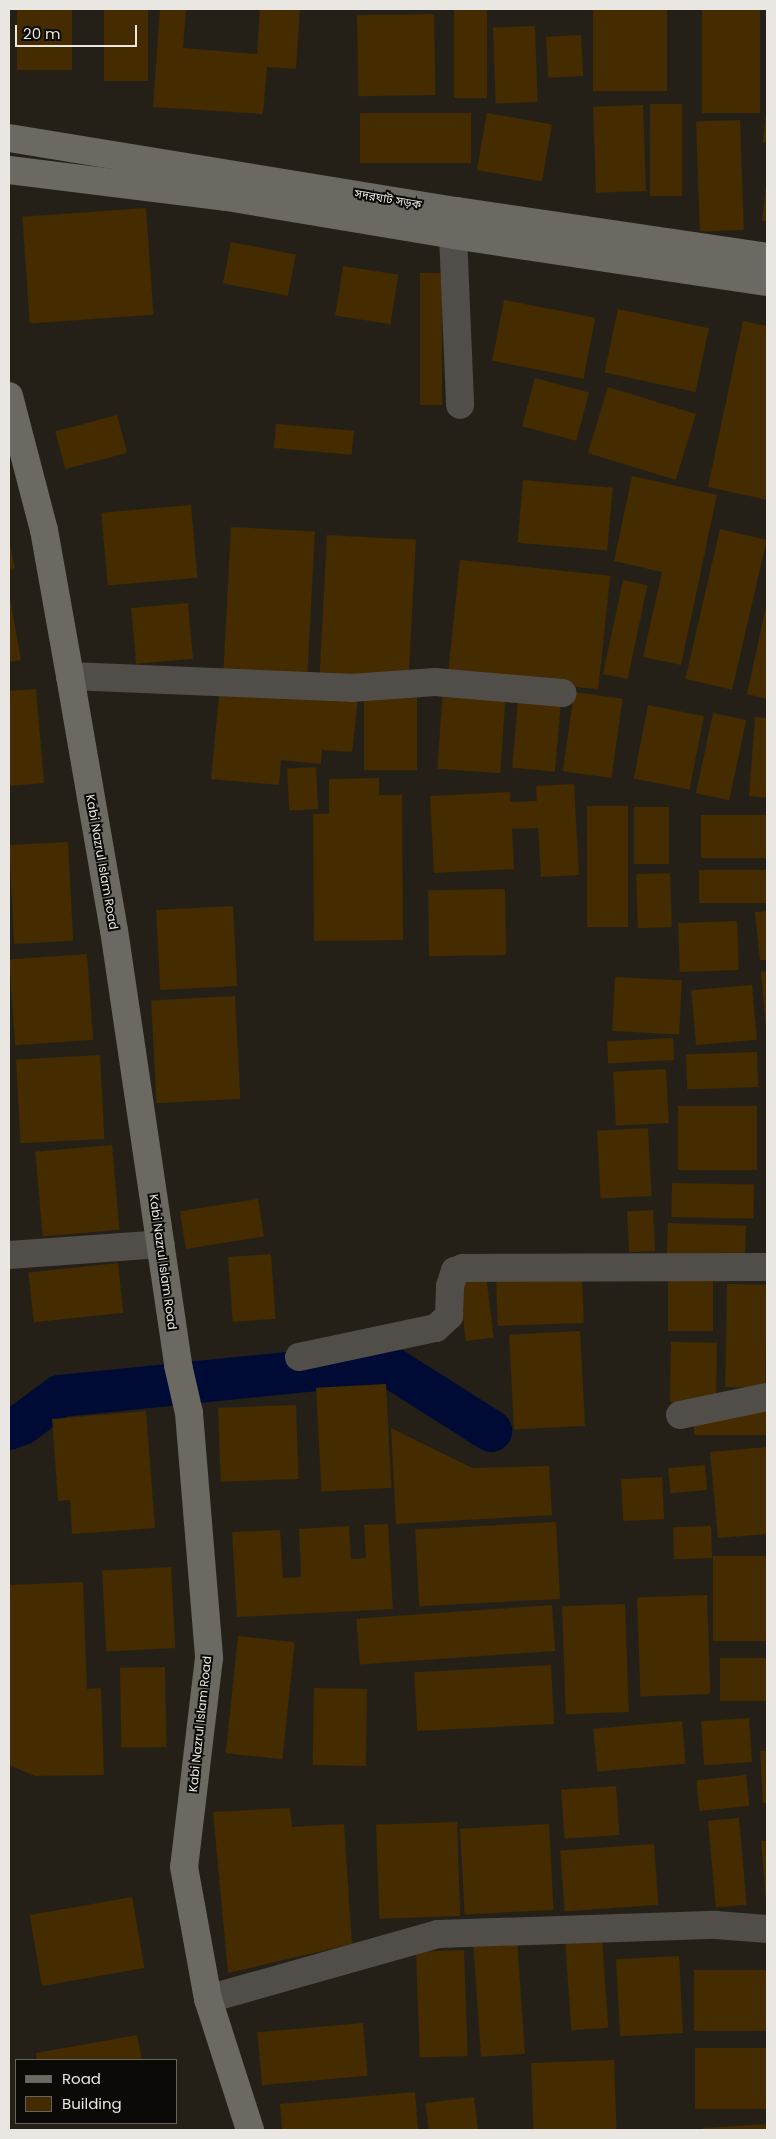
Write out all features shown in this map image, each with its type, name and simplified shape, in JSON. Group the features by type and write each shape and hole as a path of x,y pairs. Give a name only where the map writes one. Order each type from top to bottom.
{"main road":[{"name":"সদরঘাট সড়ক","path":"9,138 457,211 767,257"},
{"name":"সদরঘাট সড়ক","path":"9,170 227,197 453,235 767,282"},
{"name":"Kabi Nazrul Islam Road","path":"9,396 44,530 70,676 114,930 178,1365 189,1413 209,1658 184,1867 208,1999 250,2130"}],"street":[{"path":"453,235 460,405"},
{"path":"70,676 351,688 434,682 563,693"},
{"path":"9,1255 160,1244"},
{"path":"299,1356 436,1328 449,1316 450,1286 455,1271 463,1268 767,1267"},
{"path":"680,1415 767,1396"},
{"path":"208,1999 438,1934 716,1925 767,1929"}],"building":[{"path":"17,9 72,9 72,70 17,70"},
{"path":"104,9 148,9 148,81 104,81"},
{"path":"160,9 186,9 183,48 257,54 260,9 300,9 296,69 267,67 263,114 153,107"},
{"path":"454,9 487,9 487,98 454,98"},
{"path":"593,9 667,9 667,91 593,91"},
{"path":"702,9 760,9 760,113 702,113"},
{"path":"434,14 435,95 358,96 357,15"},
{"path":"535,26 538,102 496,103 493,27"},
{"path":"581,35 583,76 548,78 546,37"},
{"path":"650,104 682,104 682,196 650,196"},
{"path":"643,105 646,191 596,193 593,107"},
{"path":"767,112 767,143 763,142"},
{"path":"360,113 471,113 471,163 360,163"},
{"path":"487,113 552,124 542,182 477,170"},
{"path":"740,120 744,230 700,231 696,122"},
{"path":"766,185 767,221 762,221"},
{"path":"146,208 153,315 30,323 22,217"},
{"path":"231,242 296,255 288,296 223,283"},
{"path":"343,266 398,275 390,324 335,315"},
{"path":"420,273 442,273 442,405 420,405"},
{"path":"504,300 595,318 583,379 492,361"},
{"path":"618,309 709,328 695,392 604,373"},
{"path":"743,321 767,326 767,500 708,487"},
{"path":"535,378 589,392 576,441 522,426"},
{"path":"608,387 696,414 676,480 588,453"},
{"path":"117,415 127,453 65,469 55,432"},
{"path":"276,424 354,431 352,455 274,448"},
{"path":"632,476 717,495 681,665 643,657 662,572 614,561"},
{"path":"523,480 613,488 607,551 518,543"},
{"path":"191,505 197,578 108,586 101,513"},
{"path":"231,527 315,531 307,673 224,669"},
{"path":"720,529 767,540 732,690 685,679"},
{"path":"327,535 416,540 409,678 320,674"},
{"path":"9,541 15,568 9,569"},
{"path":"460,560 610,576 598,689 448,673"},
{"path":"623,580 647,585 627,679 603,674"},
{"path":"9,594 21,660 9,662"},
{"path":"767,602 767,699 747,694"},
{"path":"188,603 193,659 136,664 131,608"},
{"path":"220,685 358,698 352,752 322,750 321,764 281,760 279,785 211,779"},
{"path":"443,688 506,692 500,773 437,769"},
{"path":"36,689 44,783 9,786 9,691"},
{"path":"364,691 417,691 417,770 364,770"},
{"path":"574,692 623,699 611,778 563,771"},
{"path":"518,700 561,704 555,771 512,768"},
{"path":"648,705 704,716 690,789 634,779"},
{"path":"713,713 746,720 729,800 696,793"},
{"path":"755,717 767,718 767,798 749,796"},
{"path":"316,767 318,809 289,810 287,769"},
{"path":"379,778 379,795 402,795 403,940 314,941 313,814 329,814 329,779"},
{"path":"574,784 579,875 541,877 538,828 512,829 514,869 434,873 430,796 510,792 510,802 537,801 536,786"},
{"path":"587,806 628,806 628,927 587,927"},
{"path":"634,807 669,807 669,864 634,864"},
{"path":"701,815 767,815 767,858 701,858"},
{"path":"68,842 73,941 14,944 9,845"},
{"path":"699,870 767,870 767,903 699,903"},
{"path":"670,873 672,927 638,928 636,874"},
{"path":"505,889 506,955 429,956 428,890"},
{"path":"233,906 237,986 160,990 156,910"},
{"path":"767,911 767,960 760,960 755,912"},
{"path":"737,921 739,970 680,972 678,923"},
{"path":"87,954 93,1040 15,1045 9,959"},
{"path":"767,971 767,1028 766,1029 761,972"},
{"path":"615,977 682,981 679,1034 612,1031"},
{"path":"752,985 757,1040 696,1045 691,990"},
{"path":"235,996 240,1099 157,1103 151,1000"},
{"path":"673,1038 674,1060 608,1063 607,1041"},
{"path":"757,1052 758,1087 687,1089 686,1054"},
{"path":"100,1055 104,1139 21,1143 16,1059"},
{"path":"666,1069 669,1123 616,1126 613,1072"},
{"path":"678,1106 757,1106 757,1170 678,1170"},
{"path":"648,1128 652,1196 601,1199 597,1131"},
{"path":"112,1145 119,1230 43,1236 35,1152"},
{"path":"672,1183 754,1184 753,1218 671,1217"},
{"path":"258,1199 264,1237 186,1249 180,1211"},
{"path":"653,1210 655,1251 629,1252 627,1211"},
{"path":"668,1223 746,1226 745,1260 667,1257"},
{"path":"271,1254 276,1319 233,1322 228,1257"},
{"path":"118,1263 123,1313 34,1322 28,1272"},
{"path":"486,1275 494,1338 466,1341 458,1278"},
{"path":"582,1275 584,1323 498,1326 496,1278"},
{"path":"668,1279 713,1279 713,1331 668,1331"},
{"path":"727,1284 767,1285 765,1388 725,1387"},
{"path":"580,1331 585,1426 514,1430 509,1335"},
{"path":"671,1342 717,1343 716,1403 670,1402"},
{"path":"386,1384 391,1488 322,1492 316,1388"},
{"path":"694,1404 767,1404 767,1435 694,1435"},
{"path":"296,1405 299,1479 221,1482 218,1408"},
{"path":"146,1411 155,1528 72,1534 70,1500 58,1501 52,1419"},
{"path":"391,1428 472,1468 549,1466 552,1515 396,1524"},
{"path":"767,1447 767,1534 718,1538 710,1452"},
{"path":"705,1465 707,1490 670,1493 668,1468"},
{"path":"662,1477 664,1519 623,1521 621,1479"},
{"path":"556,1522 560,1599 419,1606 415,1529"},
{"path":"388,1524 393,1609 237,1617 232,1532 280,1530 283,1578 301,1577 299,1529 349,1526 351,1559 366,1558 364,1525"},
{"path":"711,1526 712,1558 674,1559 673,1527"},
{"path":"713,1556 767,1556 767,1641 713,1641"},
{"path":"171,1567 175,1648 106,1652 102,1571"},
{"path":"83,1582 87,1689 101,1688 104,1775 35,1776 9,1765 9,1585"},
{"path":"707,1595 710,1694 640,1696 637,1597"},
{"path":"625,1604 629,1712 566,1714 562,1606"},
{"path":"552,1605 555,1651 360,1665 356,1619"},
{"path":"238,1636 295,1642 282,1759 226,1753"},
{"path":"720,1658 767,1658 767,1701 720,1701"},
{"path":"551,1665 554,1724 417,1731 414,1672"},
{"path":"165,1667 166,1747 121,1748 120,1668"},
{"path":"314,1688 367,1689 366,1766 313,1765"},
{"path":"749,1718 752,1762 704,1765 701,1721"},
{"path":"682,1721 686,1764 597,1772 593,1729"},
{"path":"760,1751 767,1751 767,1803 763,1803"},
{"path":"746,1775 749,1806 700,1811 696,1780"},
{"path":"616,1786 619,1835 565,1839 561,1790"},
{"path":"290,1808 292,1827 344,1824 352,1944 228,1973 213,1812"},
{"path":"739,1818 747,1905 716,1907 708,1821"},
{"path":"457,1822 460,1916 379,1919 376,1825"},
{"path":"549,1824 554,1910 465,1915 460,1829"},
{"path":"761,1841 767,1841 767,1902 766,1902"},
{"path":"654,1844 658,1905 564,1911 560,1851"},
{"path":"132,1897 145,1968 42,1986 30,1915"},
{"path":"602,1938 608,2028 571,2030 565,1941"},
{"path":"517,1940 525,2054 481,2057 473,1943"},
{"path":"464,1950 468,2056 420,2058 416,1952"},
{"path":"679,1956 683,2033 620,2036 616,1959"},
{"path":"694,1970 767,1970 767,2031 694,2031"},
{"path":"363,2023 368,2076 262,2085 257,2032"},
{"path":"137,2035 142,2059 37,2059 36,2053"},
{"path":"695,2048 767,2048 767,2109 695,2109"},
{"path":"614,2060 616,2129 533,2130 531,2063"},
{"path":"415,2092 418,2130 282,2130 280,2104"},
{"path":"474,2097 478,2130 429,2130 425,2103"},
{"path":"767,2124 767,2130 703,2130 703,2128"}],"waterway":[{"path":"9,1429 22,1424 60,1396 384,1363 491,1431"}]}
